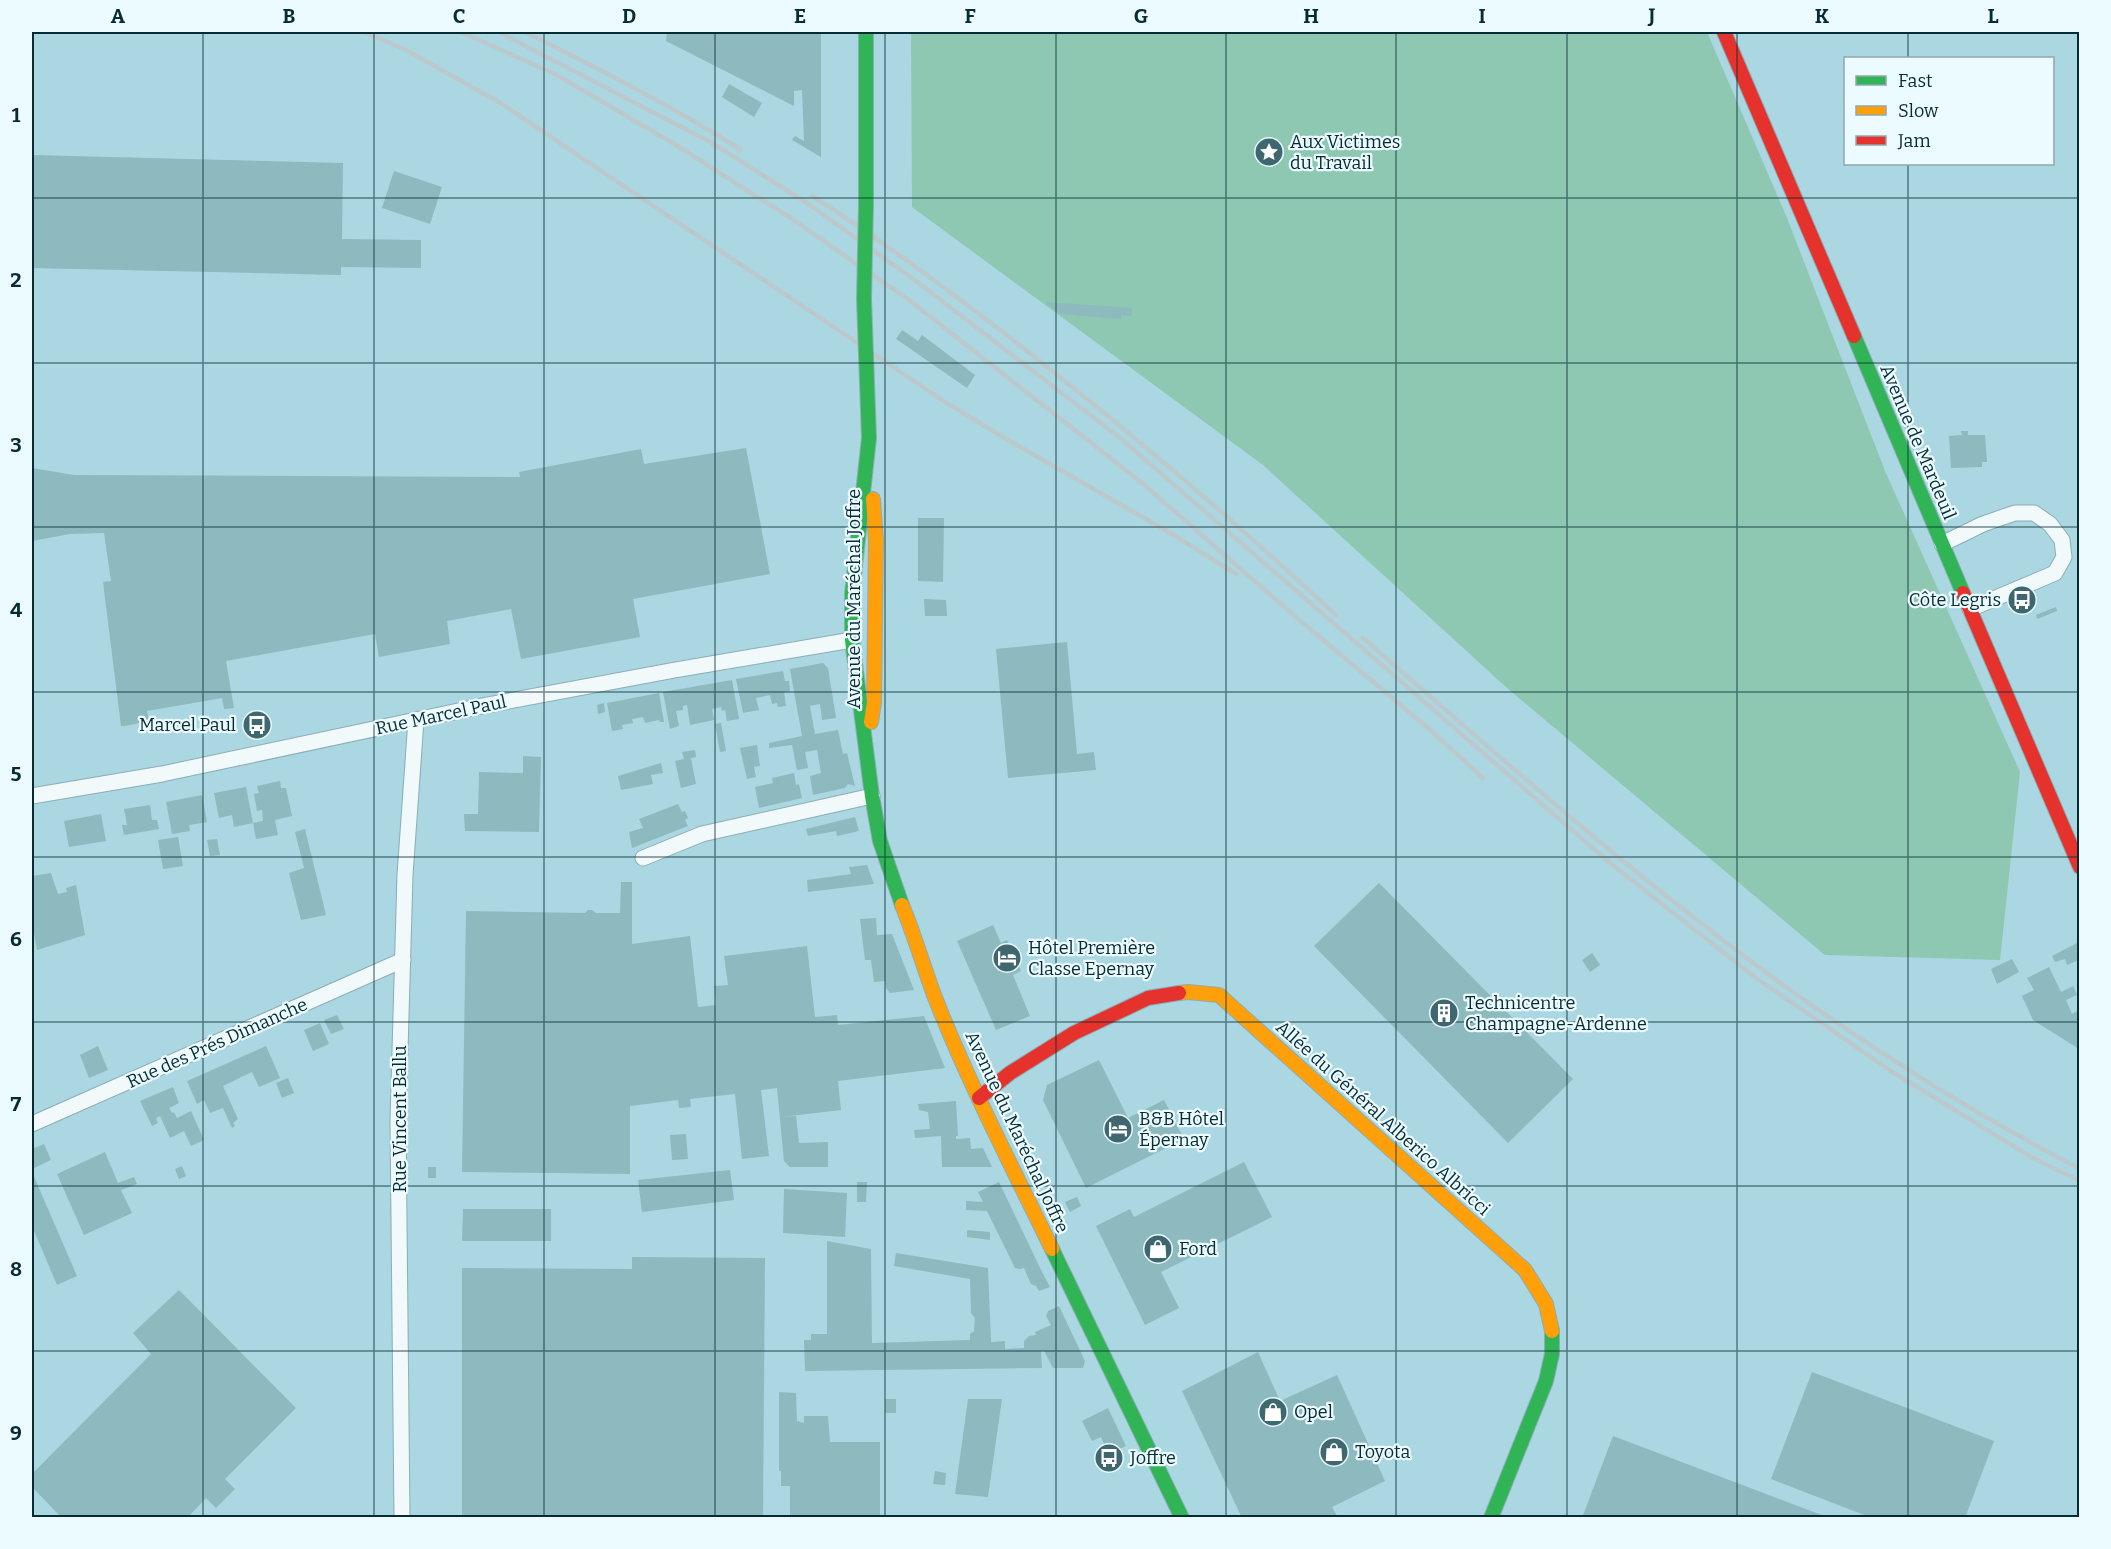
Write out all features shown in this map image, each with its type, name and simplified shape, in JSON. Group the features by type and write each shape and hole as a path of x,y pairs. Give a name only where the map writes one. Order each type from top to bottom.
{"main road":[{"path":"866,32 864,299 868,438"},
{"name":"Avenue de Mardeuil","path":"1724,32 2079,867"},
{"name":"Avenue du Maréchal Joffre","path":"868,438 852,594 852,640 880,841 934,994 979,1098 1181,1517"},
{"name":"Avenue du Maréchal Joffre","path":"866,748 874,702 876,540 868,438"},
{"name":"Allée du Général Alberico Albricci","path":"979,1098 1010,1073 1074,1033 1148,998 1188,992 1219,995 1525,1270 1539,1289 1548,1308 1553,1329 1552,1358 1540,1395 1491,1518"}],"street":[{"path":"1942,544 1983,524 2015,513 2034,513 2050,524 2072,558 2055,573 1970,609"},
{"name":"Rue Marcel Paul","path":"32,796 162,774 416,720 652,674 852,640"},
{"name":"Rue Vincent Ballu","path":"402,1518 398,1120 405,875 416,720"},
{"path":"643,858 702,834 872,796"},
{"name":"Rue des Prés Dimanche","path":"32,1124 403,960"}],"green space":[{"path":"911,32 1707,32 1787,218 1885,471 2020,772 2000,960 1825,955 1507,688 1263,465 912,207"}],"building":[{"path":"667,32 821,32 821,157 792,140 795,136 804,141 802,90 794,91 794,106 666,41"},
{"path":"729,84 762,103 754,117 722,97"},
{"path":"32,155 343,163 342,239 421,240 421,268 341,267 341,275 32,268"},
{"path":"394,171 442,187 430,224 382,208"},
{"path":"1045,302 1132,308 1132,316 1121,315 1121,319 1061,314"},
{"path":"902,330 918,341 922,335 975,375 967,388 896,339"},
{"path":"1961,431 1968,431 1968,435 1985,435 1987,462 1982,462 1982,467 1951,468 1949,436 1962,435"},
{"path":"746,448 770,574 633,599 640,637 521,659 511,609 447,621 450,644 379,657 375,634 226,661 234,708 224,709 222,698 147,711 149,721 125,726 121,726 103,582 111,581 104,533 70,534 32,541 32,468 74,475 520,477 519,472 641,449 644,464"},
{"path":"918,518 944,518 943,582 918,581"},
{"path":"924,599 946,600 947,616 925,616"},
{"path":"2056,607 2057,611 2037,619 2036,615"},
{"path":"1067,642 1077,754 1094,752 1096,770 1008,778 996,649"},
{"path":"823,663 828,668 836,718 822,720 820,704 810,706 815,734 838,730 843,754 847,753 855,786 848,784 845,788 813,795 810,776 821,773 817,750 805,752 808,768 797,770 792,745 769,748 769,743 802,736 790,669"},
{"path":"783,671 785,681 789,681 790,691 784,692 786,706 778,707 777,703 772,704 770,695 756,698 759,710 743,713 736,679"},
{"path":"732,680 739,719 727,721 725,710 722,711 721,707 712,709 714,720 690,725 687,705 683,706 683,710 676,711 679,726 670,729 663,692"},
{"path":"659,693 664,722 659,720 645,723 643,717 632,719 633,723 622,725 623,729 612,731 607,703"},
{"path":"604,703 605,712 598,714 597,705"},
{"path":"721,723 726,751 720,752 715,724"},
{"path":"757,745 760,766 754,767 756,777 747,779 740,748"},
{"path":"695,750 696,757 691,758 696,784 681,788 675,761 684,759 682,752"},
{"path":"523,756 541,757 539,832 465,831 464,814 478,814 479,772 523,773"},
{"path":"661,763 663,773 651,775 653,784 621,790 618,776"},
{"path":"794,773 802,798 759,808 755,787 773,783 772,778"},
{"path":"280,781 281,788 286,788 292,816 275,820 278,835 256,839 253,823 263,821 262,810 257,811 254,794 259,793 257,786"},
{"path":"246,787 253,823 234,827 232,815 219,818 214,793"},
{"path":"202,795 207,822 189,825 190,831 172,834 166,802"},
{"path":"678,804 682,812 685,811 688,826 632,848 629,832 643,828 639,819"},
{"path":"150,805 152,820 157,820 159,829 124,835 122,825 127,825 124,809"},
{"path":"101,814 106,841 69,847 64,821"},
{"path":"855,817 859,831 837,836 836,831 808,836 806,829"},
{"path":"305,829 326,915 301,920 289,873 304,868 295,832"},
{"path":"178,837 183,866 163,869 158,840"},
{"path":"217,839 220,855 210,856 207,840"},
{"path":"867,865 874,884 808,892 807,880 851,874 849,867"},
{"path":"51,873 58,894 67,892 66,888 76,885 85,935 37,950 32,922 32,876"},
{"path":"621,882 632,882 632,944 690,936 698,1007 716,1005 714,986 728,985 724,956 807,946 815,1017 837,1015 838,1025 924,1016 945,1068 838,1081 841,1110 782,1117 796,1116 799,1143 828,1142 828,1167 790,1167 784,1161 777,1088 761,1090 769,1156 742,1159 735,1094 690,1099 691,1107 679,1108 678,1100 630,1106 630,1174 462,1172 466,911 585,913 592,910 596,913 620,913"},
{"name":"Technicentre Champagne-Ardenne","path":"1379,883 1573,1079 1508,1143 1314,946"},
{"path":"876,918 877,935 892,934 914,990 890,993 885,981 874,982 871,960 865,960 860,919"},
{"path":"993,925 1001,943 1007,940 1021,971 1013,975 1030,1016 996,1030 957,941"},
{"path":"2079,942 2079,960 2067,965 2065,959 2055,962 2052,956"},
{"path":"1592,953 1600,965 1590,972 1582,960"},
{"path":"2012,959 2019,972 1997,984 1991,969"},
{"path":"2049,967 2061,992 2073,986 2077,995 2066,1000 2072,1014 2079,1010 2079,1049 2033,1020 2022,996 2034,990 2027,978"},
{"path":"337,1015 344,1029 331,1034 324,1020"},
{"path":"320,1023 329,1044 313,1051 304,1030"},
{"path":"98,1046 108,1070 89,1078 80,1055"},
{"path":"266,1046 280,1078 259,1087 252,1072 223,1086 238,1119 233,1123 235,1126 232,1128 223,1108 210,1113 204,1100 197,1104 187,1081"},
{"name":"B&B Hôtel Épernay","path":"1099,1060 1128,1118 1164,1100 1184,1139 1086,1188 1043,1100 1047,1085"},
{"path":"288,1078 294,1093 282,1098 276,1083"},
{"path":"173,1087 179,1103 169,1108 177,1118 191,1111 204,1140 191,1146 184,1131 170,1138 160,1116 156,1118 158,1123 152,1126 140,1101"},
{"path":"956,1101 958,1136 956,1139 970,1138 971,1149 983,1148 992,1167 942,1167 941,1136 915,1138 914,1130 930,1129 928,1112 919,1110 918,1104"},
{"path":"686,1134 688,1159 672,1160 670,1135"},
{"path":"44,1144 51,1160 32,1169 32,1149"},
{"path":"105,1152 118,1183 134,1177 137,1184 121,1190 132,1213 84,1235 57,1174"},
{"name":"Ford","path":"1244,1162 1272,1217 1161,1272 1179,1308 1145,1325 1096,1226 1130,1209 1134,1217"},
{"path":"182,1166 186,1176 179,1179 175,1169"},
{"path":"428,1167 436,1167 436,1178 428,1178"},
{"path":"730,1170 734,1200 642,1212 638,1180"},
{"path":"32,1172 77,1276 57,1285 32,1226"},
{"path":"857,1182 867,1182 866,1202 857,1202"},
{"path":"999,1182 1050,1287 1039,1291 1031,1284 1024,1268 1015,1268 987,1211 966,1210 966,1201 983,1202 978,1192"},
{"path":"784,1189 847,1193 845,1237 783,1233"},
{"path":"1077,1197 1081,1206 1070,1212 1065,1202"},
{"path":"463,1209 551,1209 551,1241 462,1241"},
{"path":"967,1230 990,1232 990,1240 967,1237"},
{"path":"827,1241 871,1249 872,1343 970,1340 970,1334 974,1331 975,1318 971,1313 970,1279 894,1266 896,1253 988,1268 991,1342 1005,1341 1005,1349 1024,1348 1024,1341 1029,1336 1036,1335 1035,1332 1051,1325 1046,1316 1048,1311 1059,1306 1085,1361 1083,1368 1053,1368 1044,1351 1041,1351 1042,1368 805,1371 804,1340 811,1340 811,1334 827,1334"},
{"path":"632,1257 765,1258 763,1518 462,1518 462,1268 632,1269"},
{"path":"179,1290 296,1408 225,1479 235,1489 216,1508 206,1498 187,1518 62,1518 32,1487 32,1474 151,1354 133,1333"},
{"path":"1258,1352 1280,1401 1337,1375 1385,1481 1332,1507 1338,1518 1242,1518 1182,1391"},
{"path":"1812,1372 1994,1441 1965,1518 1872,1518 1771,1479"},
{"path":"779,1392 796,1393 797,1421 804,1423 804,1416 828,1416 830,1442 880,1442 880,1518 790,1518 790,1486 781,1486 781,1471 779,1471"},
{"path":"885,1399 896,1399 896,1413 885,1413"},
{"path":"968,1399 1002,1399 988,1497 955,1494"},
{"path":"1108,1408 1126,1446 1108,1454 1101,1437 1092,1441 1082,1421"},
{"path":"1613,1436 1827,1517 1827,1518 1582,1518"},
{"path":"935,1471 946,1473 945,1485 933,1484"}],"railway":[{"path":"364,32 404,49 499,102 945,402 1167,531 1236,574"},
{"path":"461,32 555,74 671,142 792,219 913,303 1142,483 1428,728 1483,778"},
{"path":"499,32 712,143 807,203 916,281 1119,437 1610,863 1756,978 1891,1071 2033,1158 2080,1181"},
{"path":"525,32 634,88 741,150"},
{"path":"812,196 908,261 1086,398 1254,541 1336,615"},
{"path":"1363,638 1598,840 1725,942 1823,1013 1923,1079 2027,1141 2080,1169"}],"traffic: fast":[{"path":"866,32 866,205"},
{"path":"866,205 864,299 869,438"},
{"path":"1854,336 1963,593"},
{"path":"869,438 852,594 852,640 880,841 902,905"},
{"path":"1052,1249 1182,1518"},
{"path":"1491,1518 1546,1381 1552,1354 1552,1331"}],"traffic: slow":[{"path":"871,722 874,702 876,540 873,499"},
{"path":"902,905 934,995 961,1060 1052,1249"},
{"path":"1179,993 1219,995 1525,1270 1546,1304 1552,1331"}],"traffic: jam":[{"path":"1724,32 1854,336"},
{"path":"1963,593 2080,867"},
{"path":"979,1098 1010,1073 1074,1033 1148,998 1179,993"}],"place":[{"name":"Aux Victimes du Travail","path":"1269,152"},
{"name":"Côte Legris","path":"2022,600"},
{"name":"Marcel Paul","path":"257,725"},
{"name":"Hôtel Première Classe Epernay","path":"1007,958"},
{"name":"Technicentre Champagne-Ardenne","path":"1444,1013"},
{"name":"B&B Hôtel Épernay","path":"1118,1129"},
{"name":"Ford","path":"1158,1249"},
{"name":"Opel","path":"1273,1412"},
{"name":"Toyota","path":"1334,1452"},
{"name":"Joffre","path":"1109,1458"}]}
